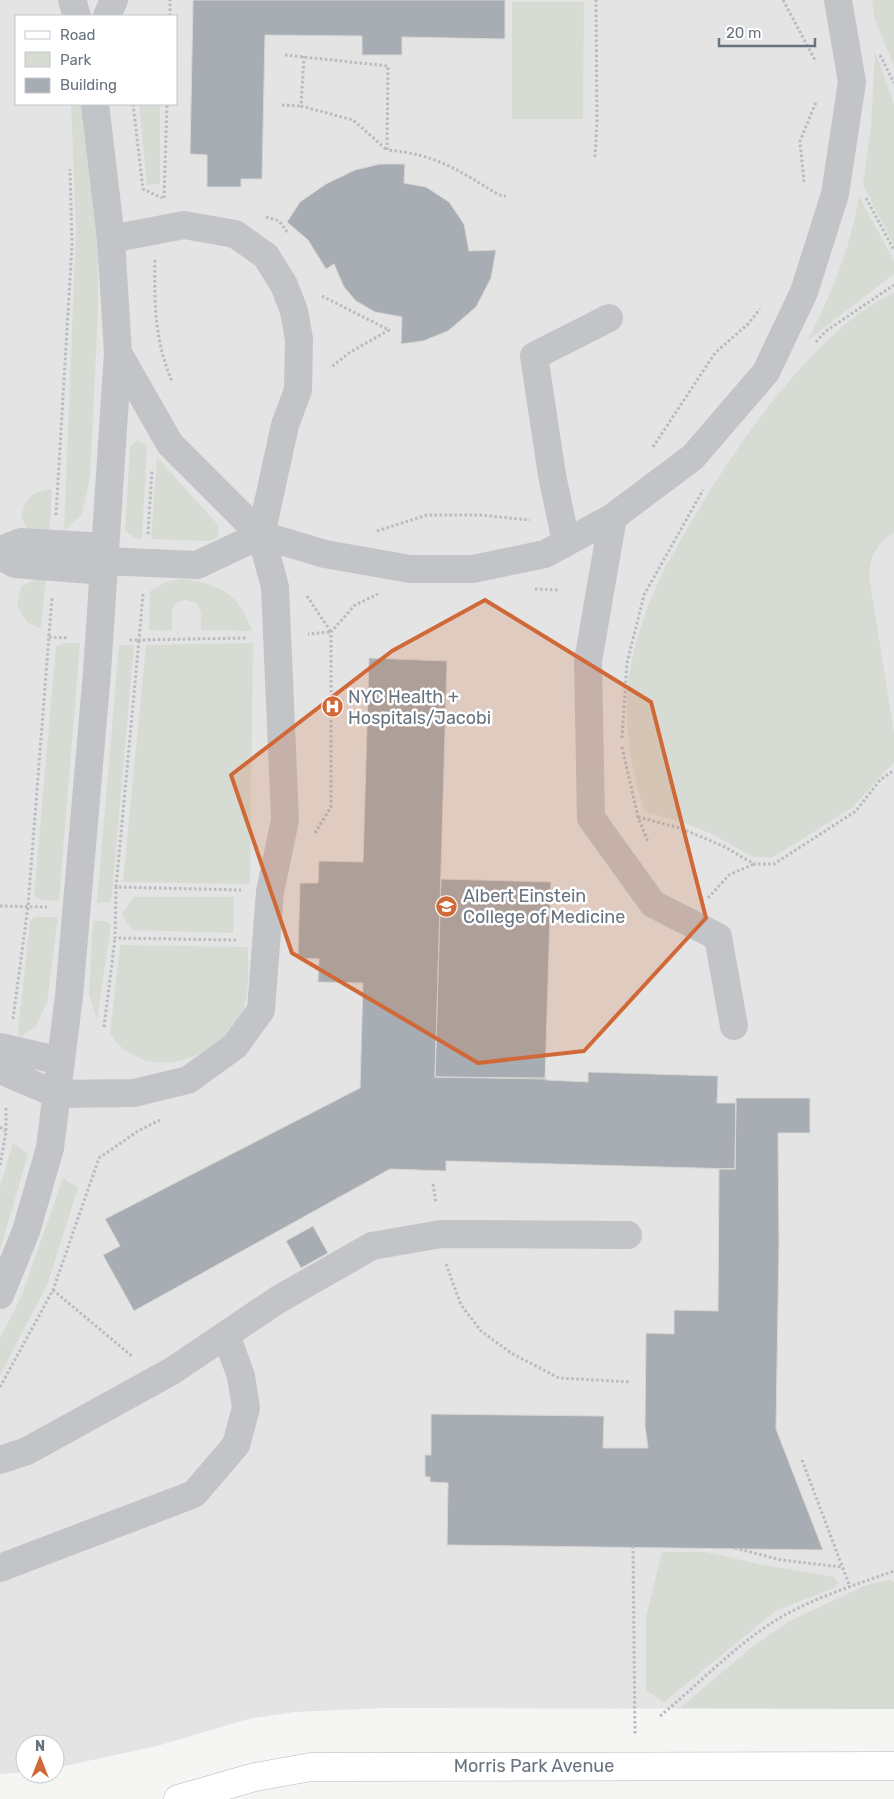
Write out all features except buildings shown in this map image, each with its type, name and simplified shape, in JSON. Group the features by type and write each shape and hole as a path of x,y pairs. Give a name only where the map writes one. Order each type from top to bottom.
{"main road":[{"name":"Morris Park Avenue","path":"178,1799 255,1777 311,1767 894,1766"}],"lane":[{"path":"72,0 77,15"},
{"path":"106,15 114,0"},
{"path":"118,352 170,444 261,535 325,554 410,569 473,569 545,554 613,517 693,457 766,372 804,292 835,194 852,82 838,0"},
{"path":"0,1295 26,1231 50,1148 76,918 118,352 111,239 95,105"},
{"path":"0,1070 56,1094 134,1093 188,1080 235,1046 261,1010 270,892 285,820 275,587 261,535 285,425 298,390 299,339 294,311 284,285 266,256 235,234 184,225 111,239"},
{"path":"566,542 552,475 534,356 609,318"},
{"path":"613,517 588,661 591,818 653,904 718,937 734,1026"},
{"path":"0,556 15,564 104,560 197,565 261,535"},
{"path":"0,550 21,542 104,560"},
{"path":"6,1036 61,1061"},
{"path":"0,1460 27,1451 158,1379 279,1299 372,1246 441,1234 628,1235"},
{"path":"0,1568 194,1494 236,1445 246,1408 241,1376 226,1335"}],"path":[{"path":"170,0 170,15"},
{"path":"595,157 597,121 596,0"},
{"path":"783,0 821,70"},
{"path":"285,55 388,66 386,150"},
{"path":"301,106 304,56"},
{"path":"805,191 800,141 817,94"},
{"path":"133,105 143,189 164,198 167,105"},
{"path":"282,106 301,106 353,120 386,150 407,152 442,161 499,195 506,196"},
{"path":"840,160 866,198 894,250"},
{"path":"56,517 72,244 70,167"},
{"path":"155,258 154,309 165,366 173,384"},
{"path":"813,345 826,331 894,285"},
{"path":"322,296 389,330 349,352 328,369"},
{"path":"648,455 715,352 748,324 766,302"},
{"path":"147,539 152,467"},
{"path":"651,849 638,817 622,746 627,663 644,595 707,483"},
{"path":"374,532 427,515 480,515 534,520"},
{"path":"6,1036 28,906 52,589"},
{"path":"302,634 331,632 303,590"},
{"path":"104,1028 115,938 116,887 143,594"},
{"path":"49,637 72,638"},
{"path":"122,640 252,638"},
{"path":"705,901 729,875 754,864 774,864 856,811 880,780 894,770"},
{"path":"638,817 689,832 723,846 754,864"},
{"path":"116,887 239,890 239,898"},
{"path":"115,938 238,940 238,932"},
{"path":"0,1164 6,1132 6,1102"},
{"path":"0,1127 6,1132"},
{"path":"433,1184 447,1271 461,1304 481,1331 511,1353 559,1378 631,1382"},
{"path":"53,1290 158,1379"},
{"path":"802,1460 850,1587"},
{"path":"634,1546 635,1739"},
{"path":"735,1548 781,1560 842,1567"},
{"path":"660,1716 759,1632 778,1619 850,1587 894,1571"}],"highlighted area":[{"path":"485,600 651,702 706,918 584,1051 478,1063 292,953 231,775 392,651"}],"shaded area":[{"name":"Albert Einstein College of Medicine","path":"0,0 894,0 894,1709 383,1708 295,1712 248,1719 157,1746 65,1766 65,1734 15,1734 15,1773 0,1774"}],"green space":[{"path":"872,0 894,0 894,66 875,20"},
{"path":"512,2 584,2 583,119 512,119"},
{"path":"875,51 894,104 894,245 863,185 871,126"},
{"path":"71,105 86,105 98,223 98,312 90,477 82,514 64,531 76,229"},
{"path":"139,105 160,105 160,184 147,185"},
{"path":"859,196 894,261 894,274 808,340 839,270 851,234"},
{"path":"894,293 894,532 875,551 871,561 869,576 894,733 894,762 853,807 772,858 753,857 712,834 682,822 645,812 639,794 628,737 627,698 634,649 648,605 665,568 725,467 750,432 804,364 834,334 864,310"},
{"path":"138,441 147,445 142,539 135,538 125,530 130,446"},
{"path":"157,457 218,525 217,538 209,541 151,539"},
{"path":"52,489 49,539 28,530 21,517 25,505 31,497 39,492"},
{"path":"46,576 41,629 27,622 17,606 21,587 39,577"},
{"path":"181,579 217,587 226,593 241,608 252,631 201,630 201,613 197,603 185,600 176,603 172,610 172,631 149,630 150,591 166,582"},
{"path":"66,643 80,643 59,901 41,900 34,896 56,646"},
{"path":"253,643 250,884 123,882 146,645"},
{"path":"119,645 134,645 112,895 110,902 97,903"},
{"path":"134,897 234,897 233,933 132,930 122,913"},
{"path":"35,917 58,917 47,1002 36,1026 20,1038 18,1031 30,921"},
{"path":"93,921 105,921 111,925 97,1020 89,993"},
{"path":"120,945 248,947 248,981 245,1007 242,1015 228,1034 217,1043 189,1058 175,1062 160,1063 133,1055 110,1034"},
{"path":"13,1143 28,1154 0,1250 0,1187"},
{"path":"63,1178 78,1188 47,1285 0,1375 0,1338 21,1297"},
{"path":"662,1552 706,1552 759,1564 834,1577 839,1583 832,1589 777,1610 664,1702 646,1690 646,1617"},
{"path":"889,1580 894,1582 894,1709 680,1708 752,1647 788,1622 866,1585"}],"place":[{"name":"NYC Health + Hospitals/Jacobi","path":"332,707"},
{"name":"Albert Einstein College of Medicine","path":"447,906"}]}
